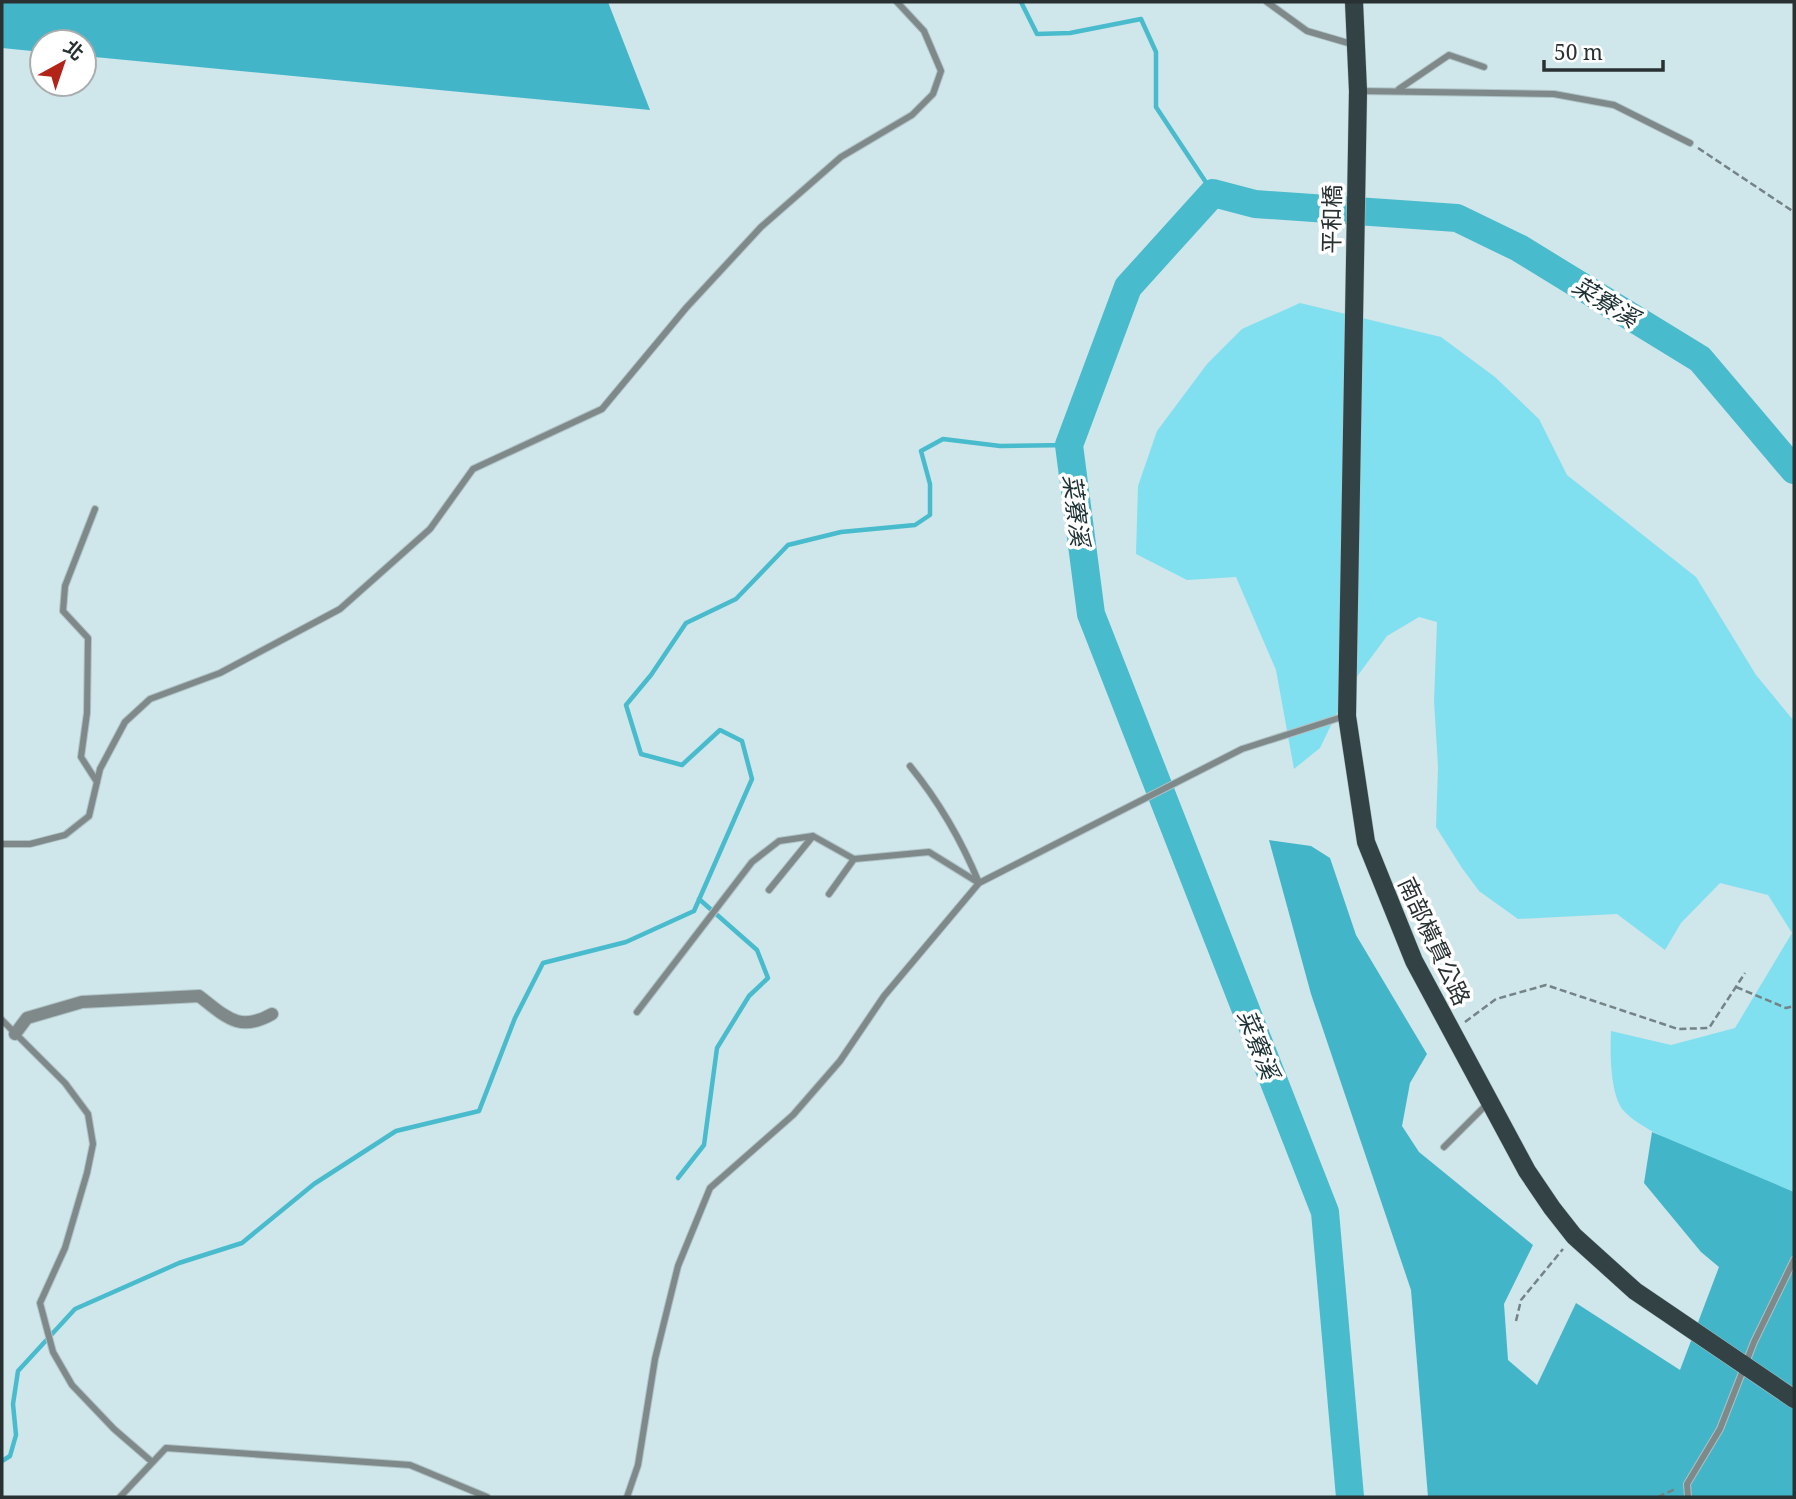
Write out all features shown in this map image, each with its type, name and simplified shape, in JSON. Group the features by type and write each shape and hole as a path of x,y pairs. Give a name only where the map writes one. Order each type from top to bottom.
{"main road":[{"path":"1354,2 1358,84"},
{"name":"平和橋","path":"1352,361 1358,84"},
{"name":"南部橫貫公路","path":"1352,361 1347,716 1366,842 1392,911 1451,1032 1527,1171 1574,1236 1635,1291 1794,1399"}],"street":[{"path":"15,1034 27,1018 82,1002 199,996 230,1020 256,1024 272,1014"}],"lane":[{"path":"2,844 30,845 65,835 89,816 100,769 125,722 150,699 220,673 340,609 430,529 473,469 602,408 686,309 761,227 841,157 912,115 933,94 941,71 924,31 897,2"},
{"path":"1267,2 1307,31 1358,46"},
{"path":"1398,90 1449,55 1484,67"},
{"path":"1358,84 1398,90 1554,94 1614,105 1690,143"},
{"path":"95,509 65,586 63,611 88,638 87,713 81,757 97,782"},
{"path":"627,1497 638,1465 655,1359 678,1266 710,1188 793,1115 840,1061 884,996 979,883 1242,749 1347,716"},
{"path":"910,766 940,803 961,838 979,883"},
{"path":"637,1012 709,922 752,862 779,841 813,836 854,859 929,852 979,883"},
{"path":"769,890 813,836"},
{"path":"829,894 854,859"},
{"path":"2,1020 65,1083 88,1114 93,1144 65,1248 40,1303 53,1352 72,1385 114,1429 151,1461"},
{"path":"1444,1147 1489,1102"},
{"path":"1688,1497 1687,1484 1720,1429 1745,1364 1794,1260"},
{"path":"120,1497 166,1448 410,1465 486,1497"}],"path":[{"path":"1690,143 1794,212"},
{"path":"1451,1032 1496,999 1546,985 1678,1029 1709,1028 1745,973"},
{"path":"1735,987 1786,1008 1794,1006"},
{"path":"1516,1321 1521,1300 1574,1236"},
{"path":"1658,1497 1687,1484"}],"shaded area":[{"path":"2,2 608,2 650,110 98,57 98,28 28,28 28,51 2,48"},
{"path":"1300,303 1441,337 1495,377 1539,419 1567,475 1696,577 1756,675 1794,721 1794,1192 1677,1144 1635,1121 1619,1103 1612,1072 1611,1031 1671,1045 1735,1028 1792,933 1768,895 1720,883 1681,923 1665,950 1617,914 1518,919 1479,891 1436,827 1438,767 1434,701 1437,622 1419,617 1387,636 1350,686 1320,748 1294,769 1276,670 1236,577 1187,580 1136,554 1138,486 1157,431 1207,364 1242,329"},
{"path":"1269,840 1311,846 1330,858 1356,935 1427,1054 1410,1083 1402,1126 1419,1152 1533,1245 1504,1304 1508,1360 1537,1385 1576,1303 1680,1370 1719,1267 1701,1252 1644,1183 1652,1132 1794,1192 1794,1497 1428,1497 1411,1290 1311,994"}],"waterway":[{"path":"1021,2 1037,34 1070,33 1141,19 1156,52 1156,107 1213,193"},
{"name":"菜竂溪","path":"1350,1497 1325,1212 1091,614 1069,445 1128,287 1213,193 1255,204 1457,218 1519,248 1700,359 1794,470"},
{"path":"2,1461 10,1456 16,1435 13,1404 18,1371 75,1309 179,1263 242,1243 314,1184 396,1131 479,1111 515,1018 543,963 626,942 694,911 752,779 742,741 720,730 682,765 641,754 626,705 651,675 686,623 736,599 788,545 841,532 915,525 930,515 930,484 921,451 943,439 1000,446 1069,445"},
{"path":"678,1178 704,1145 717,1048 749,996 768,978 757,950 699,899"}]}
